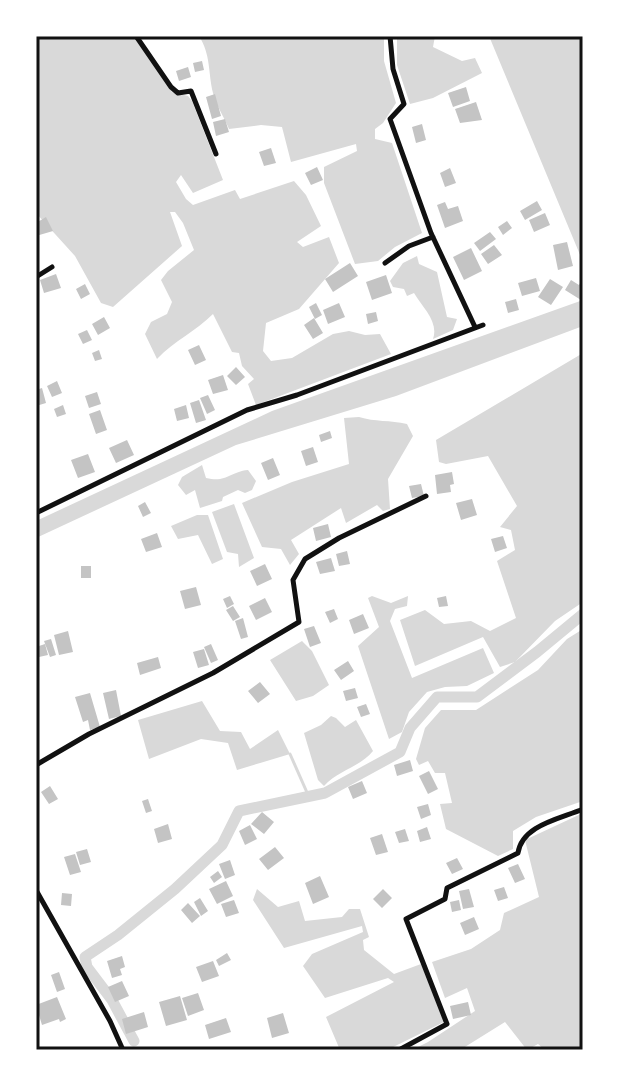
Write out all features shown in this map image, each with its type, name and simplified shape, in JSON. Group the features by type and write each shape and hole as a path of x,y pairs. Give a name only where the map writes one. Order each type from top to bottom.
{"street":[{"path":"136,36 171,87 178,93 191,91 216,154"},
{"path":"390,36 393,69 404,104 390,119 433,237 475,327"},
{"path":"385,263 409,246 433,237"},
{"path":"36,277 52,267"},
{"path":"36,513 247,410 401,358 483,325"},
{"path":"36,765 89,734 213,673 299,622 293,580 305,559 339,538 426,496"},
{"path":"399,1050 447,1024 406,919 445,899 447,888 518,853 519,843 528,831 583,809"},
{"path":"36,890 110,1021 123,1050"}],"shaded area":[{"path":"36,36 134,36 172,92 188,96 192,101 223,180 193,193 181,175 176,182 193,205 235,190 240,199 294,181 306,195 321,226 297,242 303,247 329,237 339,263 299,309 266,323 263,351 271,361 292,358 333,334 349,331 365,335 380,334 391,354 256,405 248,384 254,379 242,366 239,353 232,352 213,314 157,359 145,334 151,322 167,314 172,302 161,280 194,250 183,223 175,212 170,212 182,246 113,307 101,303 75,256 36,213"},
{"path":"199,36 384,36 384,61 396,103 383,123 375,129 375,139 392,143 422,233 395,247 378,261 355,264 324,183 324,167 357,151 356,144 291,162 282,127 261,125 229,129 214,98 207,57"},
{"path":"397,36 435,36 433,47 462,61 475,58 482,73 433,98 410,104 397,65"},
{"path":"489,36 583,36 583,262"},
{"path":"417,256 419,264 437,272 447,317 457,319 453,330 433,339 432,321 414,293 407,296 404,289 393,287 390,281 403,263"},
{"path":"583,300 583,326 396,396 236,445 36,538 36,521 272,411"},
{"path":"583,353 583,602 555,621 515,662 500,667 483,637 415,666 400,620 425,610 444,624 471,621 490,631 516,618 497,561 515,550 511,530 500,527 517,506 488,456 446,464 439,462 436,440"},
{"path":"359,417 407,424 413,436 388,479 390,509 383,511 377,505 346,523 341,508 291,540 299,554 290,565 281,549 262,547 242,503 292,482 349,464 344,418"},
{"path":"202,465 206,478 219,479 248,470 256,481 252,490 245,493 238,490 223,497 222,501 200,508 195,490 186,495 178,485 182,477"},
{"path":"234,504 254,558 239,567 238,554 227,552 212,512"},
{"path":"197,515 208,515 223,559 212,564 198,535 178,539 171,526"},
{"path":"372,596 391,603 408,596 407,606 395,609 390,621 412,678 483,648 494,673 467,686 427,692 409,712 402,732 389,739 358,646 379,627 368,598"},
{"path":"583,629 583,801 536,817 513,831 513,849 498,856 446,829 440,804 452,803 445,773 435,773 428,761 419,765 416,759 425,728 441,710 476,710 538,670 567,639"},
{"path":"302,641 312,651 329,685 313,696 296,701 270,660"},
{"path":"202,701 220,731 241,732 250,749 278,730 290,754 237,770 228,743 201,739 149,759 138,720"},
{"path":"331,716 345,727 356,720 373,751 324,786 318,780 304,733"},
{"path":"583,813 583,1050 545,1050 538,1044 527,1050 505,1022 460,1050 412,1050 475,1011 467,988 445,998 432,962 471,949 500,930 504,913 539,897 525,840"},
{"path":"257,889 278,907 299,901 305,921 342,917 349,909 360,909 369,937 363,940 364,950 394,974 421,964 444,1022 387,1050 340,1050 326,1017 394,982 388,978 325,998 303,966 312,954 363,932 362,926 284,948 253,900"}],"building":[{"path":"202,61 204,70 195,72 193,63"},
{"path":"188,67 191,77 179,81 176,71"},
{"path":"466,87 470,101 453,107 448,93"},
{"path":"215,94 221,116 212,119 206,97"},
{"path":"476,102 482,120 460,123 455,109"},
{"path":"225,119 229,132 216,136 213,122"},
{"path":"422,124 426,140 416,143 412,127"},
{"path":"271,148 276,163 264,166 259,152"},
{"path":"317,167 323,180 311,185 305,173"},
{"path":"450,168 456,183 445,187 440,173"},
{"path":"537,201 542,210 525,220 520,211"},
{"path":"445,202 448,209 458,206 463,221 445,228 437,205"},
{"path":"545,213 550,225 534,232 529,220"},
{"path":"46,217 53,231 36,236 36,223"},
{"path":"507,221 512,228 503,235 498,227"},
{"path":"490,232 496,239 480,251 474,243"},
{"path":"567,242 573,266 558,270 553,245"},
{"path":"494,245 502,255 488,264 481,254"},
{"path":"471,248 482,271 464,280 453,257"},
{"path":"350,263 358,276 333,292 325,279"},
{"path":"56,274 61,288 44,293 40,280"},
{"path":"386,275 392,293 372,300 366,282"},
{"path":"536,278 540,291 522,296 518,283"},
{"path":"583,278 581,300 565,290 571,280 579,285"},
{"path":"550,279 563,287 551,305 538,297"},
{"path":"85,284 90,294 81,299 76,289"},
{"path":"516,299 519,310 508,313 505,302"},
{"path":"316,303 322,315 315,319 309,307"},
{"path":"339,303 345,317 328,324 323,310"},
{"path":"376,312 378,321 368,324 366,314"},
{"path":"104,317 110,328 98,335 92,324"},
{"path":"314,318 323,333 313,339 304,325"},
{"path":"87,330 92,340 83,344 78,334"},
{"path":"199,345 206,360 195,365 188,350"},
{"path":"99,350 102,359 95,361 92,353"},
{"path":"236,367 245,377 236,385 227,376"},
{"path":"223,375 228,390 213,394 208,380"},
{"path":"57,381 62,393 52,397 47,386"},
{"path":"42,388 46,403 36,406 36,390"},
{"path":"97,392 101,404 89,408 85,396"},
{"path":"208,395 215,410 207,414 200,398"},
{"path":"199,400 206,420 196,423 190,403"},
{"path":"63,405 66,414 57,417 54,409"},
{"path":"186,405 189,418 177,421 174,409"},
{"path":"100,410 107,430 96,434 89,414"},
{"path":"330,431 332,438 321,442 319,435"},
{"path":"127,440 134,455 116,463 109,448"},
{"path":"313,447 318,462 306,466 301,451"},
{"path":"88,454 95,472 78,478 71,460"},
{"path":"273,458 280,475 268,480 261,463"},
{"path":"452,472 454,484 450,485 451,492 437,494 435,475"},
{"path":"421,484 424,496 412,498 409,486"},
{"path":"472,499 477,515 461,520 456,503"},
{"path":"145,502 151,513 143,517 138,506"},
{"path":"328,524 331,537 316,541 313,528"},
{"path":"157,533 162,547 146,552 141,539"},
{"path":"503,536 507,548 495,552 491,539"},
{"path":"347,551 350,564 339,566 336,554"},
{"path":"331,558 335,571 320,574 316,562"},
{"path":"265,564 272,579 257,586 250,571"},
{"path":"81,566 91,566 91,578 81,578"},
{"path":"196,587 201,605 185,609 180,591"},
{"path":"230,596 234,604 227,608 223,599"},
{"path":"446,596 448,606 439,607 437,598"},
{"path":"265,598 272,612 256,620 249,606"},
{"path":"233,606 240,617 233,621 226,610"},
{"path":"334,609 338,619 330,623 325,612"},
{"path":"363,614 369,628 354,634 349,620"},
{"path":"243,618 248,637 241,639 235,621"},
{"path":"314,626 321,643 310,647 304,629"},
{"path":"68,631 73,652 59,655 54,635"},
{"path":"51,639 56,655 50,657 44,641"},
{"path":"45,644 48,655 39,657 36,647"},
{"path":"211,644 218,660 211,663 204,647"},
{"path":"204,649 209,665 198,668 193,652"},
{"path":"158,657 161,668 140,675 137,663"},
{"path":"348,661 354,671 341,680 334,670"},
{"path":"260,682 270,694 258,703 248,691"},
{"path":"355,688 358,698 346,701 343,691"},
{"path":"116,690 121,716 109,719 103,693"},
{"path":"90,693 100,727 90,730 88,720 83,722 75,697"},
{"path":"366,704 370,714 361,717 357,707"},
{"path":"410,760 413,771 397,776 394,765"},
{"path":"429,771 438,789 428,794 419,776"},
{"path":"362,781 367,793 353,799 348,787"},
{"path":"50,786 58,799 49,804 41,792"},
{"path":"148,799 152,811 146,813 142,801"},
{"path":"428,804 431,815 421,819 417,807"},
{"path":"262,812 274,822 264,834 251,824"},
{"path":"168,824 172,839 158,843 154,829"},
{"path":"250,825 257,839 245,845 239,831"},
{"path":"427,827 431,839 420,842 417,831"},
{"path":"405,829 409,841 399,843 395,832"},
{"path":"382,834 388,852 376,855 370,838"},
{"path":"275,847 284,858 268,870 259,859"},
{"path":"87,849 91,862 80,865 76,852"},
{"path":"75,854 81,872 70,875 64,857"},
{"path":"457,858 463,869 452,874 446,863"},
{"path":"230,860 235,875 225,879 219,864"},
{"path":"518,864 525,879 515,883 508,868"},
{"path":"218,871 222,877 214,883 210,877"},
{"path":"320,876 329,897 313,904 305,883"},
{"path":"226,881 233,896 217,904 209,889"},
{"path":"504,887 508,898 498,901 494,890"},
{"path":"383,889 392,898 382,908 373,899"},
{"path":"469,889 474,907 463,909 459,891"},
{"path":"62,893 72,894 71,906 61,905"},
{"path":"200,898 208,911 201,916 194,902"},
{"path":"234,900 239,913 226,917 221,904"},
{"path":"459,900 461,910 452,912 450,902"},
{"path":"188,903 200,916 192,923 181,910"},
{"path":"474,917 479,929 465,935 460,923"},
{"path":"227,953 231,960 219,966 216,960"},
{"path":"122,956 125,967 120,969 122,975 112,978 107,961"},
{"path":"213,961 219,976 202,982 196,967"},
{"path":"59,972 65,989 57,992 51,975"},
{"path":"122,981 129,996 115,1002 108,987"},
{"path":"198,993 204,1010 188,1016 182,998"},
{"path":"180,996 187,1020 166,1026 159,1002"},
{"path":"57,997 66,1019 42,1025 36,1005"},
{"path":"468,1002 471,1015 453,1019 450,1006"},
{"path":"144,1012 148,1027 126,1034 122,1019"},
{"path":"283,1013 289,1033 272,1038 267,1018"},
{"path":"226,1018 231,1032 209,1039 205,1025"}],"waterway":[{"path":"134,1041 112,1000 87,967 85,957 175,889 222,845 239,811 325,793 400,752 410,728 437,697 477,697 583,614"},
{"path":"290,754 309,797"}]}
